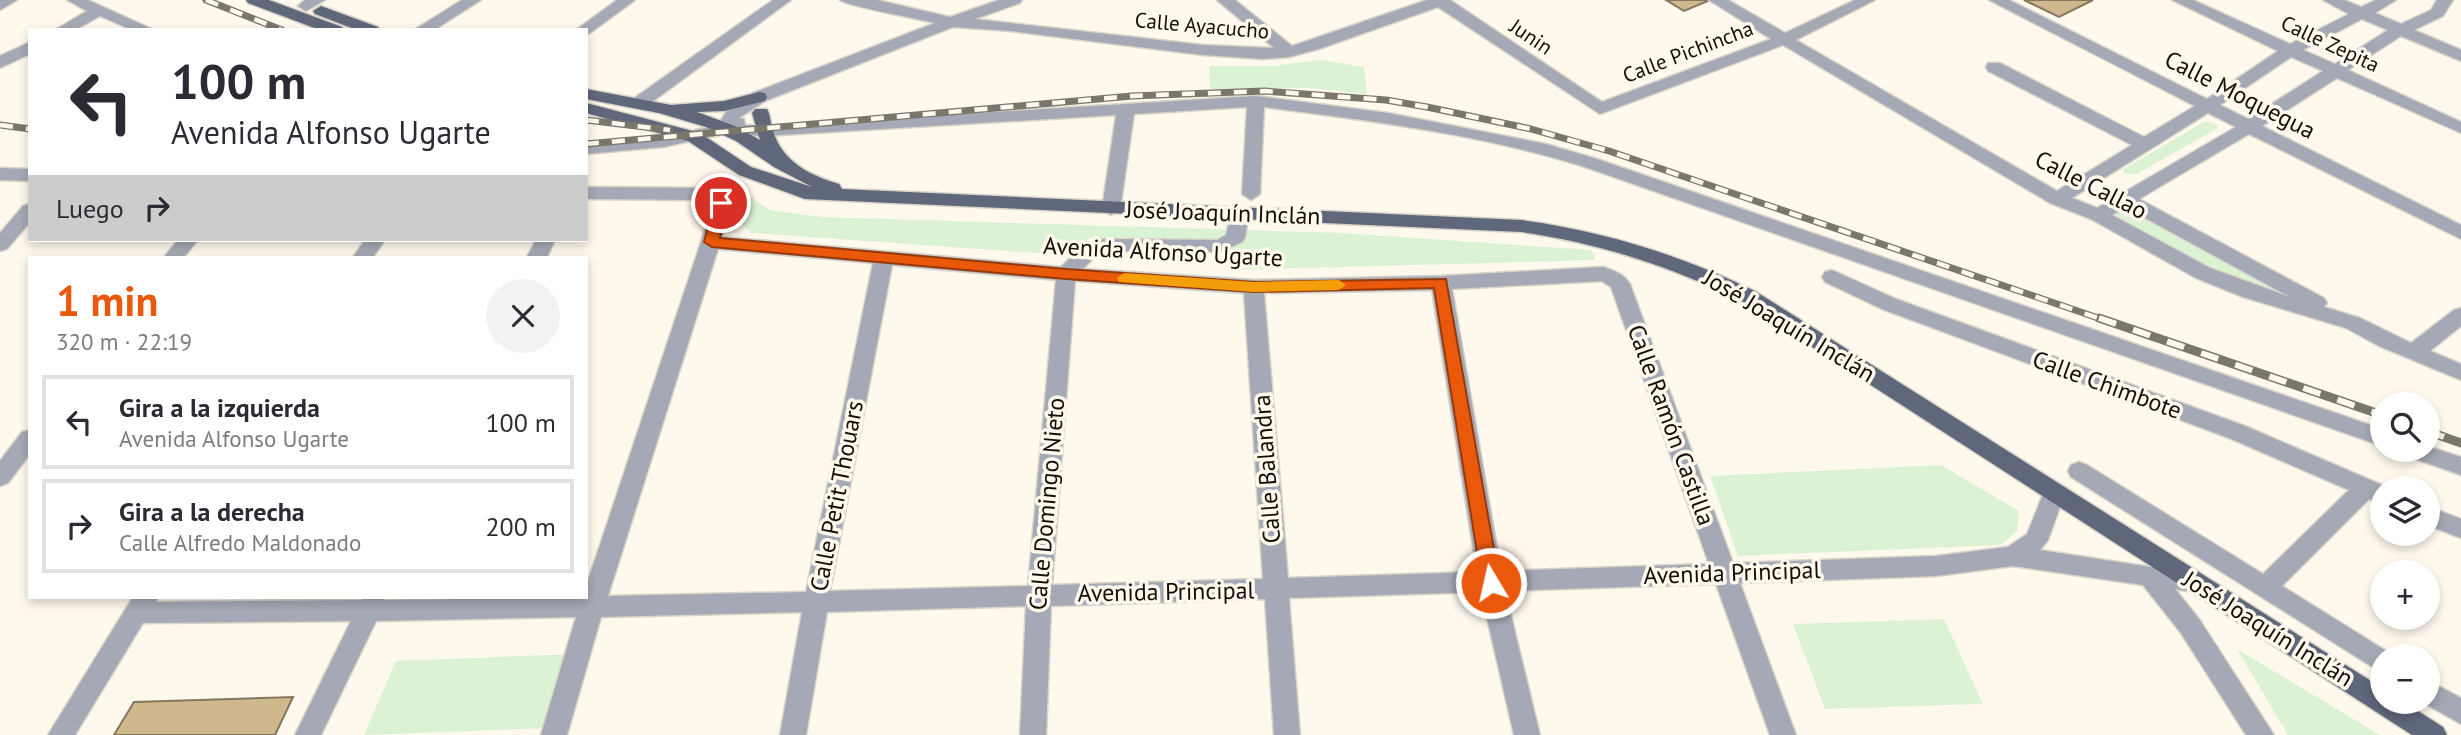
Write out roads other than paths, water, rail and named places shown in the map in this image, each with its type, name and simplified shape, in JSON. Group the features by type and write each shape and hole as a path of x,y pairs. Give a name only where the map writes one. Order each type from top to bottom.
{"main road":[{"path":"254,0 331,28"},
{"path":"290,0 312,3 368,28"},
{"path":"588,94 661,108 723,106 761,114 781,165"},
{"name":"José Joaquín Inclán","path":"661,108 724,129 781,165 826,187 858,194"},
{"name":"José Joaquín Inclán","path":"588,109 694,136 745,171 805,193 1521,226 1569,231 1656,254 1702,272 1748,296 2434,735"}],"street":[{"path":"0,5 9,0"},
{"path":"75,0 141,28"},
{"path":"425,28 473,0"},
{"path":"587,28 627,0"},
{"path":"639,103 783,0"},
{"path":"848,0 898,8 951,22"},
{"path":"927,0 951,22"},
{"path":"588,149 694,136 724,129 761,114 818,76 951,22 1014,0"},
{"path":"1225,0 1289,52"},
{"name":"Calle Ayacucho","path":"951,22 1011,26 1215,51 1263,54 1289,52 1323,43 1440,0"},
{"name":"Junin","path":"1440,0 1600,109"},
{"name":"Calle Callao","path":"1717,0 2057,199 2098,215 2215,278 2250,292 2353,323 2386,341 2461,372"},
{"name":"Calle Pichincha","path":"1600,109 1785,39 1867,0"},
{"name":"Calle Moquegua","path":"1997,0 2461,233"},
{"name":"Calle Zepita","path":"2180,0 2461,128"},
{"path":"2331,0 2461,56"},
{"path":"2057,199 2207,106 2290,50 2388,0"},
{"path":"2098,215 2248,127 2401,30 2437,13 2445,0"},
{"path":"67,28 100,10"},
{"path":"0,63 28,48"},
{"path":"1994,67 2146,145"},
{"path":"724,129 734,113 1126,108 1256,102 1388,118 1546,149 2370,434"},
{"path":"1251,194 1256,102"},
{"path":"1111,209 1126,108"},
{"path":"0,174 28,174"},
{"path":"554,735 592,606 712,242 721,203 720,198 704,194 588,193"},
{"path":"2125,200 2353,323"},
{"path":"0,245 28,212"},
{"path":"1066,274 1090,249 1105,244 1220,246 1235,238 1240,213"},
{"path":"175,256 186,242"},
{"name":"Avenida Alfonso Ugarte","path":"712,242 1066,274 1254,287 1441,283 1602,274 1612,276"},
{"name":"Calle Petit Thouars","path":"793,735 816,602 884,257"},
{"name":"Calle Domingo Nieto","path":"1033,735 1039,595 1066,274"},
{"name":"Calle Ramón Castilla","path":"1612,276 1620,284 1783,735"},
{"name":"Calle Chimbote","path":"1832,277 1889,304 2237,432 2370,491"},
{"path":"1441,283 1491,583 1527,735"},
{"name":"Calle Balandra","path":"1254,287 1287,735"},
{"path":"2414,352 2461,315"},
{"path":"10,466 28,441"},
{"path":"2440,459 2461,466"},
{"path":"2079,471 2370,654"},
{"path":"2013,556 2036,540 2054,493"},
{"path":"2265,588 2370,495"},
{"path":"2440,520 2461,529"},
{"name":"Avenida Principal","path":"141,605 592,606 1276,590 1936,566 2013,556 2193,582"},
{"path":"2150,576 2190,626 2261,735"},
{"path":"308,735 372,604"},
{"path":"61,735 141,605"},
{"path":"2440,699 2461,712"}],"railway":[{"path":"206,0 277,28"},
{"path":"588,144 1132,96 1264,91 1386,100 1531,129 1609,151 2104,320"},
{"path":"588,120 670,130"},
{"path":"0,125 28,129"},
{"path":"2099,318 2370,411"},
{"path":"2440,436 2461,443"}]}
